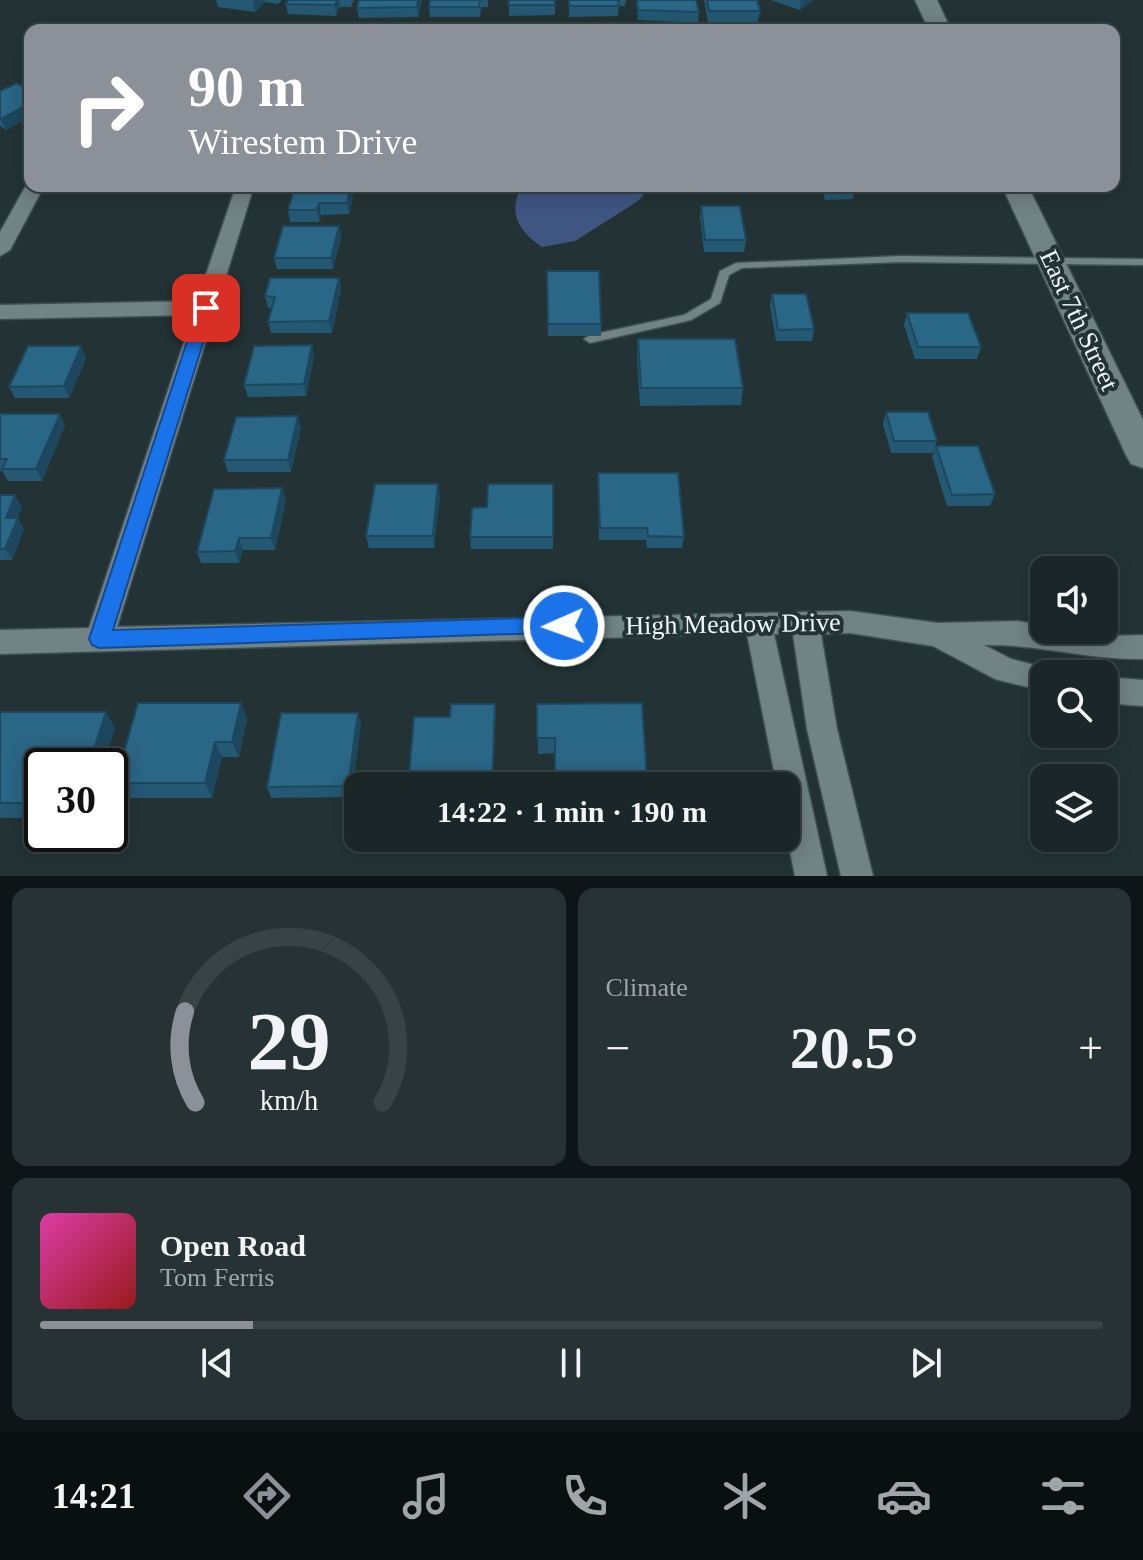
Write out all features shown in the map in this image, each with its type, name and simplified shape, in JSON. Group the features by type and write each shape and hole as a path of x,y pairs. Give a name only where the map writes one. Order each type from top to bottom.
{"street":[{"path":"926,0 937,24"},
{"path":"0,250 32,192"},
{"path":"99,639 243,192"},
{"name":"East 7th Street","path":"1018,192 1143,455"},
{"path":"0,312 206,308"},
{"path":"758,622 811,876"},
{"path":"805,622 822,729 857,876"},
{"name":"High Meadow Drive","path":"0,642 850,622 938,635 1018,633 1107,648 1143,647"},
{"name":"High Meadow Drive","path":"938,635 1005,670 1030,676"},
{"path":"1118,691 1143,693"}],"lane":[{"path":"590,339 687,318 716,301 724,273 740,265 901,259 1143,262"}],"water":[{"path":"520,192 646,192 638,201 575,241 542,247 527,235 518,221"}],"building":[{"path":"288,0 337,0 335,5 286,4"},
{"path":"359,0 418,0 417,7 357,8"},
{"path":"430,0 480,0 479,7 429,7"},
{"path":"509,0 555,0 555,5 508,5"},
{"path":"569,0 618,0 619,6 569,6"},
{"path":"637,0 696,0 699,12 638,10"},
{"path":"707,0 757,0 760,11 709,11"},
{"path":"17,83 24,87 24,108 1,119 0,91"},
{"path":"293,192 350,192 347,203 319,203 317,210 288,210"},
{"path":"701,206 740,206 746,240 705,240"},
{"path":"283,226 339,226 331,258 274,258"},
{"path":"547,271 599,271 601,324 548,324"},
{"path":"270,278 339,278 329,321 268,322 275,297 265,296"},
{"path":"772,294 806,294 814,329 778,330"},
{"path":"907,313 968,313 981,347 918,347"},
{"path":"638,339 735,339 743,388 641,388"},
{"path":"312,345 304,384 244,385 254,346"},
{"path":"28,346 81,346 64,386 9,387"},
{"path":"886,412 928,412 937,441 894,441"},
{"path":"0,414 60,414 36,469 2,469 7,459 0,459"},
{"path":"298,416 288,460 224,460 236,417"},
{"path":"936,446 978,446 995,494 952,495"},
{"path":"598,473 678,473 684,537 648,536 647,528 600,528"},
{"path":"375,484 438,484 433,536 366,536"},
{"path":"488,484 553,484 553,537 470,537 472,508 487,507"},
{"path":"282,488 271,538 239,538 235,551 197,552 214,489"},
{"path":"0,495 15,495 6,518 18,518 5,549 0,549"},
{"path":"138,703 241,703 232,742 215,742 205,783 128,783 128,748 125,748"},
{"path":"642,703 647,772 555,772 555,738 537,738 537,704"},
{"path":"451,704 495,704 493,772 409,772 414,717 450,717"},
{"path":"0,712 106,712 94,748 24,748 24,803 0,803"},
{"path":"281,713 358,713 350,772 344,772 344,786 267,787"}],"route":[{"path":"206,308 99,639 564,626"}]}
